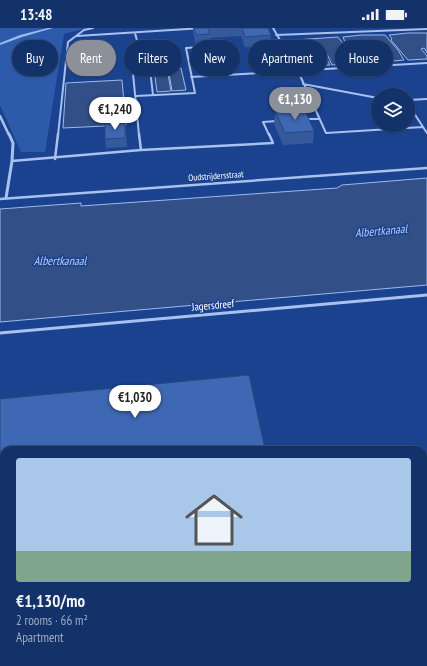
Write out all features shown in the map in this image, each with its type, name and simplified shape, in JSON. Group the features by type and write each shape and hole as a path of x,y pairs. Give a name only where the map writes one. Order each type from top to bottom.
{"street":[{"path":"0,116 13,142 12,161 6,198"}],"lane":[{"path":"55,158 68,42 84,30 93,28"},
{"path":"75,36 203,28"},
{"path":"273,28 279,40"},
{"path":"276,35 427,28"},
{"path":"135,33 137,40"},
{"path":"190,48 186,48 190,71"},
{"path":"327,69 427,63"},
{"path":"136,96 194,93 191,77 248,74"},
{"path":"134,76 141,150"},
{"path":"151,76 153,95"},
{"path":"300,76 326,133 423,127"},
{"path":"303,84 371,97"},
{"path":"415,100 427,99"},
{"path":"415,115 427,133"},
{"path":"305,119 319,119"},
{"path":"12,161 141,150 273,143 263,122 284,120"},
{"name":"Oudstrijdersstraat","path":"6,198 427,168"},
{"path":"0,199 6,198"},
{"name":"Jagersdreef","path":"0,333 427,295"}],"shaded area":[{"path":"0,28 87,28 64,34 58,71 58,40 12,40 12,76 57,76 45,152 21,152 0,105"}],"water":[{"path":"427,33 427,53 424,48 421,49 427,56 427,59 408,60 393,42 393,40 391,40 392,39 389,35"},
{"path":"385,35 389,40 344,40 343,37"},
{"path":"338,37 340,40 335,40 335,65 332,65 327,54 327,40 295,40"},
{"path":"393,44 398,50 404,60 393,61"},
{"path":"182,72 186,90 172,91 169,76 182,76"},
{"path":"155,76 168,76 171,91 157,92"},
{"path":"122,80 126,125 63,128 66,83"},
{"name":"Albertkanaal","path":"427,178 427,285 0,322 0,209 81,203 81,206 337,188 342,185"}],"building":[{"path":"194,28 208,28 210,34 196,35"},
{"path":"242,28 268,28 271,35 245,37"},
{"path":"305,110 314,131 285,133 275,111"},
{"path":"125,123 125,138 105,139 105,124"},
{"path":"249,375 264,446 0,446 0,399"}],"waterway":[{"path":"0,44 21,36 52,28"}]}
